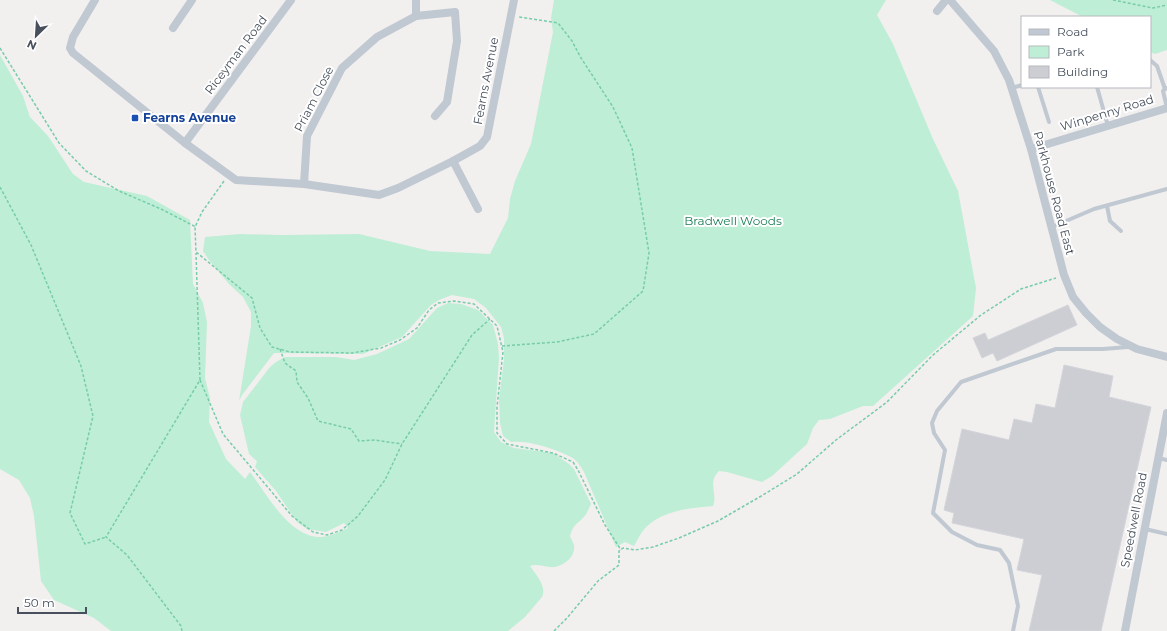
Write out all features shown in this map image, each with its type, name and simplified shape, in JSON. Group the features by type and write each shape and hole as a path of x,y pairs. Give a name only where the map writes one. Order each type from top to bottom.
{"street":[{"name":"Fearns Avenue","path":"95,0 73,37 70,48 73,54 185,143 236,180 304,184 380,195 398,188 453,161 480,146 487,137 514,0"},
{"path":"173,28 192,0"},
{"name":"Riceyman Road","path":"185,143 292,0"},
{"path":"416,0 416,16"},
{"path":"936,11 946,0"},
{"name":"Parkhouse Road East","path":"950,0 994,51 1009,80 1031,149 1064,275 1074,297 1086,313 1100,327 1117,339 1132,347 1167,357"},
{"name":"Priam Close","path":"304,184 307,136 342,68 377,37 416,16 455,12 457,41 446,102 435,116"},
{"name":"Winpenny Road","path":"1031,149 1167,108"},
{"path":"453,161 478,209"},
{"name":"Speedwell Road","path":"1125,631 1145,529 1163,459 1167,413"}],"lane":[{"path":"1151,61 1156,66 1166,88 1163,91 1167,108"},
{"path":"1012,88 1021,85"},
{"path":"1038,88 1049,122"},
{"path":"1097,88 1108,126"},
{"path":"1051,227 1094,210 1167,189"},
{"path":"1107,206 1110,221 1121,231"},
{"path":"1013,631 1018,606 1008,563 1000,550 977,545 952,532 933,513 945,450 934,433 932,423 937,411 961,382 1056,350 1103,350 1132,347"},
{"path":"1145,529 1167,534"}],"path":[{"path":"1113,0 1154,8 1167,5"},
{"path":"502,346 557,342 594,334 643,291 649,253 632,148 612,107 580,58 572,41 558,23 511,16"},
{"path":"0,48 59,143 86,171 119,191 161,209 196,227"},
{"path":"229,175 202,212 196,227 196,252 252,298 260,328 272,347 290,352 352,353 381,348 400,340 417,328 430,310 438,303 454,300 474,304 497,326 502,346 503,352 496,407 497,433 507,444 553,453 572,462 578,470 605,525 621,550"},
{"path":"0,187 31,245 81,366 93,416 70,513 85,544 106,537 200,380"},
{"path":"196,227 200,380 223,434 292,516 313,532 327,535 342,530 358,516 385,480 402,444 472,334 491,319"},
{"path":"621,550 624,548 635,550 653,547 679,538 718,521 797,474 836,440 887,402 933,355 981,315 1021,289 1064,275"},
{"path":"280,349 285,363 296,371 297,382 308,398 318,422 351,429 359,442 375,440 402,444"},
{"path":"106,537 126,555 181,626 182,631"},
{"path":"554,631 568,618 598,581 619,564 619,551 621,550"}],"green space":[{"name":"Bradwell Woods","path":"554,0 886,0 877,15 893,44 933,139 958,191 976,288 973,316 873,406 863,406 830,419 819,420 813,428 807,444 772,476 762,482 719,471 713,484 713,506 674,512 656,519 642,532 634,546 625,542 616,547 584,472 574,459 556,450 540,445 525,442 511,442 503,436 500,423 499,399 504,360 504,338 501,327 486,308 474,299 452,295 439,300 431,305 402,337 363,354 274,353 239,401 251,326 251,312 243,297 229,284 203,251 205,237 240,234 359,234 430,251 490,254 508,218 510,199 515,181 531,144 553,32 551,18"},
{"path":"1050,0 1167,0 1167,50 1155,54 1151,52 1151,16 1081,16"},
{"path":"0,55 23,96 30,117 48,136 73,174 84,182 147,196 190,220 193,284 203,303 207,322 205,378 210,398 209,422 226,459 245,479 250,472 279,512 297,529 307,534 325,537 348,528 344,523 326,532 307,529 297,522 276,491 255,467 257,461 249,454 240,415 243,402 270,367 285,357 336,357 354,360 377,354 409,339 437,308 448,303 461,304 478,310 493,325 498,344 499,358 494,432 501,442 514,448 553,453 569,464 574,469 591,504 586,515 571,532 570,536 574,545 572,556 566,562 555,567 536,565 530,566 542,585 543,593 542,597 525,617 508,631 111,631 94,618 54,600 41,581 34,516 30,498 19,480 0,469"}],"building":[{"path":"1068,305 1077,325 997,361 993,353 982,358 973,338 985,333 988,340"},
{"path":"1064,365 1113,376 1109,397 1151,407 1101,631 1029,631 1042,575 1017,570 1024,539 952,523 954,513 944,510 962,429 1009,440 1014,419 1032,423 1036,404 1055,408"}],"place":[{"name":"Fearns Avenue","path":"135,118"}]}
